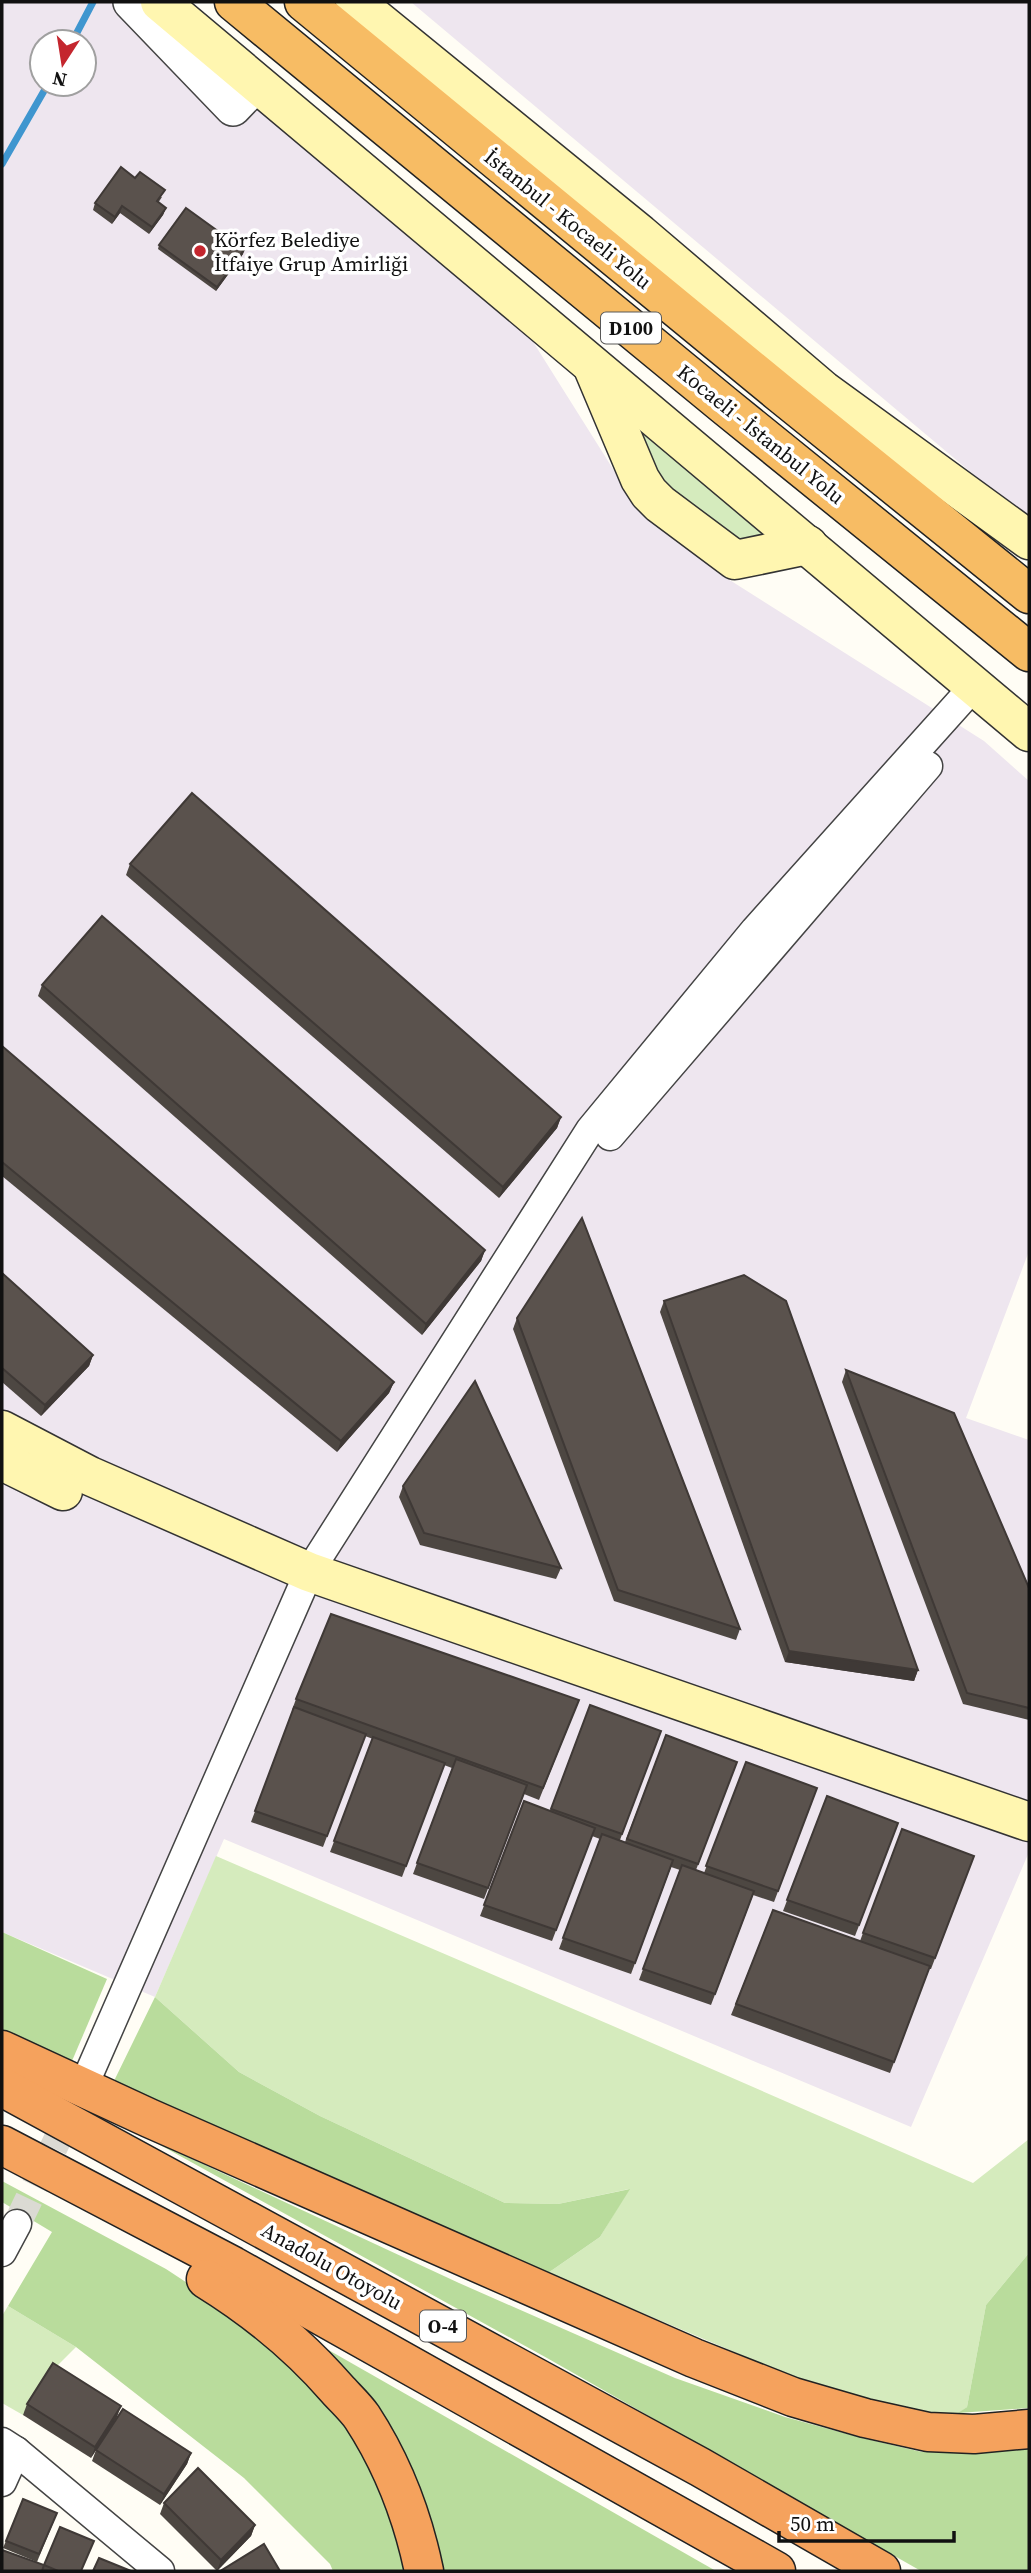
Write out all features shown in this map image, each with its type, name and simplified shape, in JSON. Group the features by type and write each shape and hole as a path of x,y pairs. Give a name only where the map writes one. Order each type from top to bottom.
{"highway":[{"name":"Kocaeli - İstanbul Yolu","path":"234,2 1029,652"},
{"name":"İstanbul - Kocaeli Yolu","path":"304,2 1029,594"},
{"path":"980,611 1029,660"},
{"path":"2,2050 149,2118 694,2358 793,2397 865,2418 928,2432 974,2434 1029,2428"},
{"name":"Anadolu Otoyolu","path":"2,2087 699,2467 881,2571"},
{"name":"O-4","path":"2,2145 233,2266 776,2571"},
{"path":"2,2152 249,2306 312,2360 361,2417 394,2478 417,2539 424,2571"}],"main road":[{"path":"160,2 245,96 592,365 1029,732"},
{"path":"355,2 640,234 822,390 1029,540"},
{"path":"592,365 640,479 660,504 734,560 807,545"},
{"path":"822,390 989,561"},
{"path":"981,691 1000,683 1029,703"},
{"path":"2,1430 313,1588 1029,1822"},
{"path":"2,1461 61,1490 313,1588 1029,1848"}],"street":[{"path":"131,2 245,96"},
{"path":"313,1588 119,2045 88,2076 313,1588 590,1130 755,930 981,691"},
{"path":"2,2252 17,2224"},
{"path":"2,2482 9,2446 160,2571"}],"shaded area":[{"path":"2,2 132,2 525,329 630,496 717,572 984,741 1029,781 1029,1251 966,1418 1029,1440 1029,1852 911,2127 224,1839 155,1997 2,1932"},
{"path":"411,2 1029,2 1029,521"}],"green space":[{"path":"592,365 808,545 735,560 660,504"},
{"path":"216,1856 973,2183 1029,2139 1029,2253 986,2305 967,2407 959,2413 921,2413 831,2393 548,2273 600,2237 629,2189 558,2204 505,2203 320,2116 239,2072 155,1997"},
{"path":"2,1932 107,1979 69,2068 2,2037"},
{"path":"155,1997 239,2072 320,2116 505,2203 558,2204 630,2189 600,2237 548,2273 113,2083"},
{"path":"151,2140 459,2283 675,2378 785,2417 922,2452 990,2451 1029,2446 1029,2571 921,2571 547,2358"},
{"path":"2,2181 166,2269 242,2319 323,2390 380,2472 414,2571 333,2571 330,2564 244,2478 76,2347 8,2306 52,2232 2,2202"},
{"path":"1029,2253 1029,2408 958,2413 967,2407 986,2305"},
{"path":"8,2306 76,2347 49,2374 23,2415 2,2403 2,2316"},
{"path":"318,2344 716,2571 437,2571"}],"building":[{"path":"121,167 135,178 140,172 165,190 157,201 166,208 152,227 122,206 115,217 95,203"},
{"name":"Körfez Belediye İtfaiye Grup Amirliği","path":"186,208 244,250 217,287 159,245"},
{"path":"192,793 561,1117 503,1187 130,864"},
{"path":"102,916 485,1250 426,1324 42,985"},
{"path":"2,1046 394,1382 341,1441 2,1162"},
{"path":"582,1218 740,1629 618,1590 517,1318"},
{"path":"2,1273 93,1355 45,1405 2,1368"},
{"path":"744,1275 786,1301 918,1670 789,1651 664,1301"},
{"path":"846,1370 954,1413 1029,1588 1029,1708 967,1693"},
{"path":"475,1381 561,1568 424,1533 403,1486"},
{"path":"331,1614 579,1700 543,1788 296,1699"},
{"path":"590,1705 661,1731 622,1834 551,1809"},
{"path":"294,1707 366,1734 327,1836 255,1811"},
{"path":"666,1735 737,1762 698,1864 627,1839"},
{"path":"373,1737 445,1763 406,1866 334,1841"},
{"path":"456,1759 527,1785 488,1888 417,1863"},
{"path":"746,1762 817,1788 778,1891 706,1866"},
{"path":"827,1796 898,1823 859,1925 787,1900"},
{"path":"524,1801 595,1828 556,1930 484,1905"},
{"path":"902,1829 974,1856 935,1958 863,1933"},
{"path":"602,1834 673,1860 635,1963 563,1938"},
{"path":"682,1865 754,1891 715,1994 643,1969"},
{"path":"773,1910 930,1966 894,2062 736,2004"},
{"path":"53,2363 121,2406 95,2447 27,2404"},
{"path":"123,2409 191,2453 164,2494 96,2450"},
{"path":"198,2468 255,2525 221,2560 164,2503"},
{"path":"23,2499 57,2513 39,2554 6,2541"},
{"path":"60,2527 94,2541 81,2571 58,2571 44,2565"},
{"path":"264,2544 280,2571 222,2570"},
{"path":"2,2550 44,2565 42,2571 2,2571"},
{"path":"99,2558 131,2571 93,2571"}],"waterway":[{"path":"79,28 93,2"},
{"path":"2,164 40,98"}],"tunnel":[{"path":"17,2224 73,2107"}],"place":[{"name":"Körfez Belediye İtfaiye Grup Amirliği","path":"200,251"}]}
